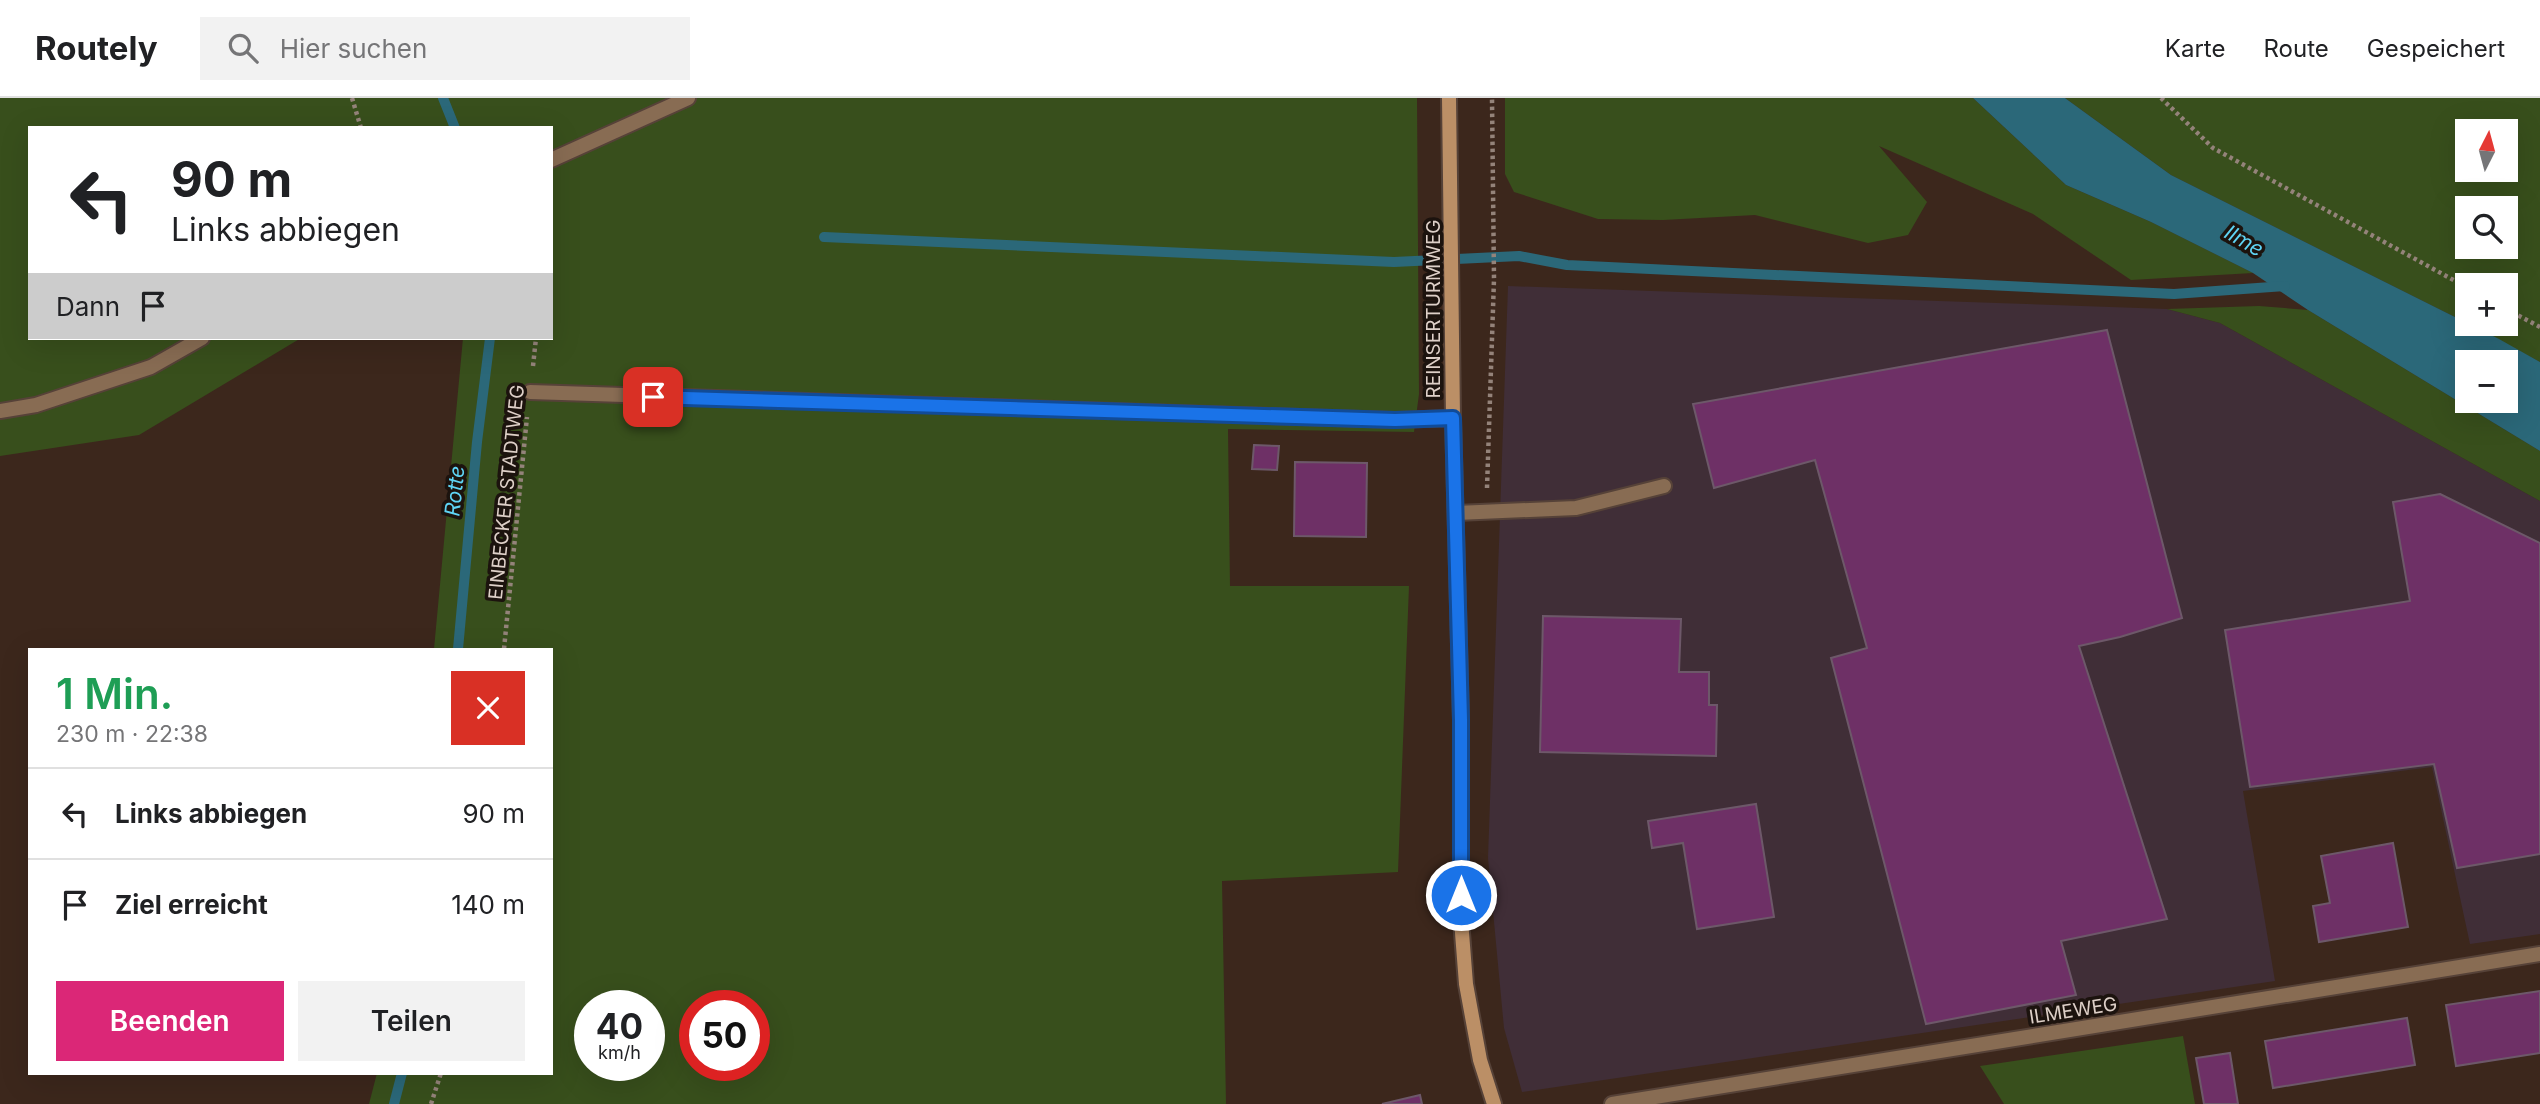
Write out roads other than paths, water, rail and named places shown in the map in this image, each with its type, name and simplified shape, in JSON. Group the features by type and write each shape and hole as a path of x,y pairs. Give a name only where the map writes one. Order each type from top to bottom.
{"main road":[{"name":"REINSERTURMWEG","path":"1449,98 1453,418 1461,720 1461,920 1466,984 1480,1060 1493,1104"}],"street":[{"path":"553,159 688,98"},
{"path":"0,411 36,405 151,368 199,340"},
{"path":"530,392 1395,420 1453,418"},
{"path":"1456,513 1576,508 1664,486"},
{"name":"ILMEWEG","path":"1612,1104 2540,954"}],"water":[{"name":"Ilme","path":"1973,98 2065,98 2171,175 2455,317 2455,336 2493,336 2540,362 2540,451 2477,413 2518,413 2518,350 2455,350 2455,399 2308,310 2253,273 2151,222 2066,185"}],"waterway":[{"name":"Rotte","path":"443,98 454,126"},
{"path":"824,237 1394,262 1519,256 1567,265 2174,294 2285,286"},
{"name":"Rotte","path":"458,648 477,442 490,340"},
{"name":"Rotte","path":"394,1104 401,1075"}]}
